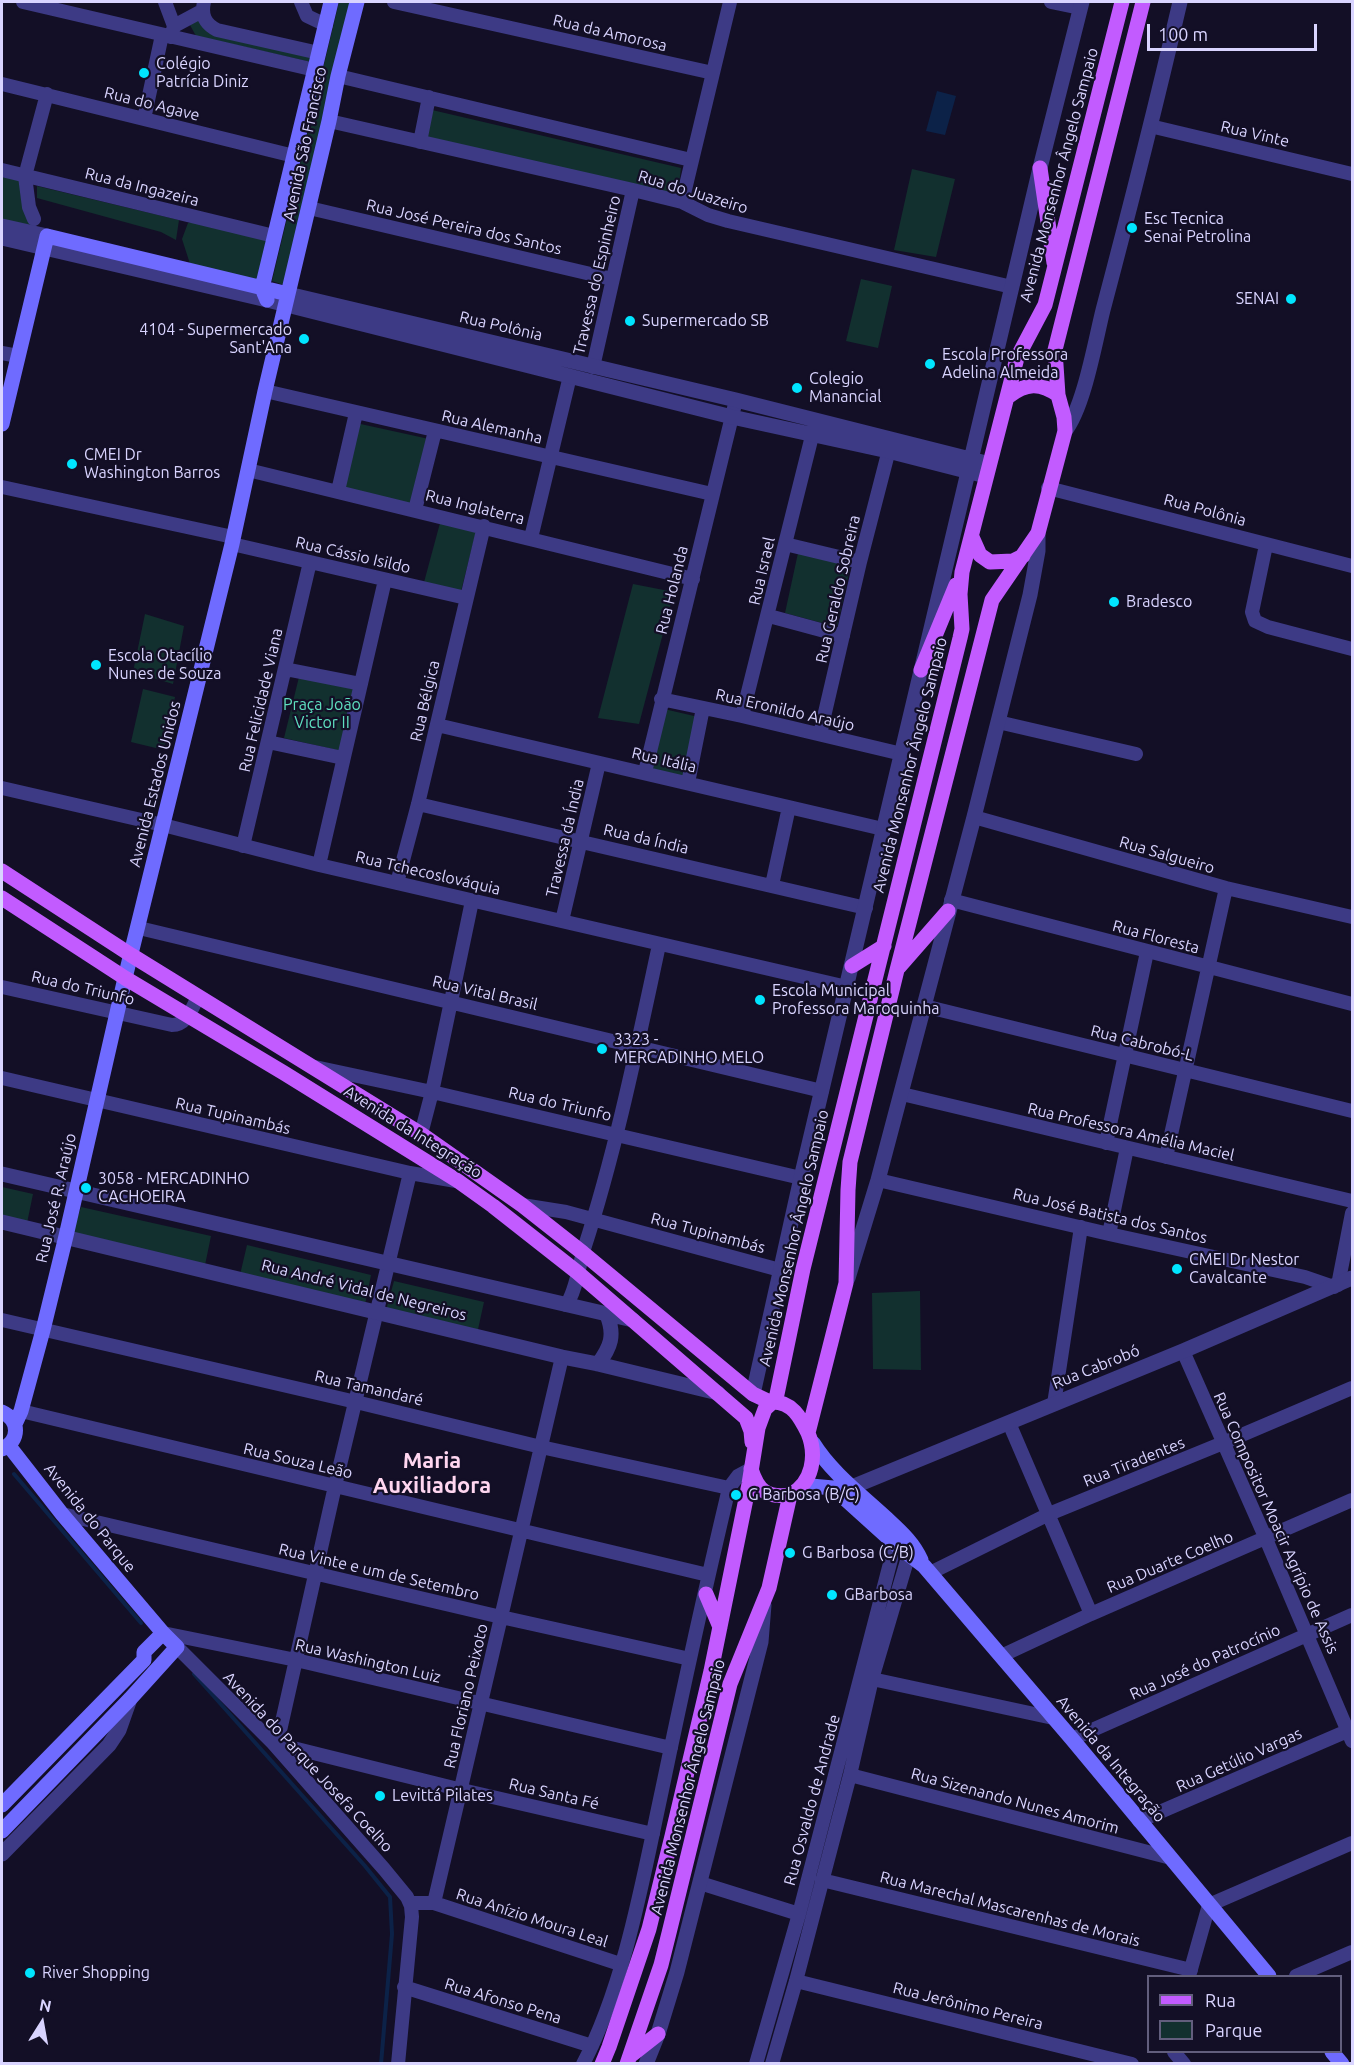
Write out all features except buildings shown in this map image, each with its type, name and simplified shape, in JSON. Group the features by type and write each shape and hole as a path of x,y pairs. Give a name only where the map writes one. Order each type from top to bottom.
{"main road":[{"name":"Avenida São Francisco","path":"264,294 274,236 332,2"},
{"name":"Avenida São Francisco","path":"287,300 357,2"},
{"name":"Avenida Monsenhor Ângelo Sampaio","path":"602,2064 649,1929 720,1627 761,1417 767,1406 776,1399 803,1269 960,638 962,572 1017,358 1045,305 1122,2"},
{"name":"Avenida Monsenhor Ângelo Sampaio","path":"628,2060 667,1944 730,1684 764,1605 796,1492 808,1478 812,1460 810,1438 846,1283 850,1162 992,600 1038,533 1048,488 1065,431 1058,395 1055,358 1058,341 1143,2"},
{"path":"1040,168 1051,253 1055,266"},
{"path":"2,424 45,242"},
{"name":"Rua Polônia","path":"45,242 287,300"},
{"name":"Avenida Estados Unidos","path":"125,978 232,540 287,300"},
{"path":"1008,396 1024,386 1035,385 1058,395"},
{"path":"972,537 980,555 990,562 1012,561 1023,556"},
{"path":"921,670 962,572"},
{"name":"Avenida da Integração","path":"2,871 131,955 421,1134 522,1205 753,1394 773,1402"},
{"name":"Avenida da Integração","path":"2,898 125,978 458,1181 493,1206 577,1272 746,1418 751,1431 753,1452"},
{"path":"39,921 51,903"},
{"path":"897,970 949,905"},
{"path":"852,966 884,946"},
{"name":"Rua José R. Araújo","path":"5,1447 15,1436 43,1330 125,978"},
{"path":"773,1402 792,1408 822,1457 905,1535 916,1548 927,1569"},
{"path":"2,1412 18,1418"},
{"name":"Avenida do Parque","path":"5,1447 145,1613 177,1647"},
{"path":"751,1469 756,1484 771,1494 796,1492 811,1486 833,1488 895,1544 927,1569"},
{"name":"Avenida da Integração","path":"927,1569 1072,1739 1267,1975"},
{"path":"706,1594 720,1627"},
{"path":"144,1656 151,1632 145,1613"},
{"path":"2,1805 144,1656 163,1633"},
{"path":"2,1831 157,1672 177,1647"},
{"path":"144,1656 157,1672"},
{"path":"628,2060 658,2034"}],"street":[{"path":"23,2 68,7 315,70"},
{"path":"144,119 169,33 165,2"},
{"path":"301,2 307,16 326,25"},
{"name":"Rua da Amorosa","path":"394,2 713,73"},
{"path":"682,202 730,2"},
{"path":"1051,2 1081,5"},
{"name":"Avenida Monsenhor Ângelo Sampaio","path":"1065,431 1073,421 1089,368 1180,2"},
{"name":"Avenida Monsenhor Ângelo Sampaio","path":"753,1394 883,829 1081,5"},
{"path":"169,33 203,6 210,26 217,30 319,53"},
{"name":"Rua do Juazeiro","path":"338,76 691,160"},
{"name":"Rua do Agave","path":"2,84 294,156"},
{"path":"34,219 29,207 25,176 47,94"},
{"path":"420,142 429,97"},
{"name":"Rua do Juazeiro","path":"329,121 633,190 682,202 708,216 1012,287"},
{"name":"Rua Vinte","path":"1150,126 1353,174"},
{"name":"Rua da Ingazeira","path":"2,170 274,236"},
{"name":"Travessa do Espinheiro","path":"593,367 633,190"},
{"name":"Rua José Pereira dos Santos","path":"309,208 612,279"},
{"name":"Rua Polônia","path":"2,226 45,242"},
{"name":"Rua Polônia","path":"2,238 45,242"},
{"name":"Rua Polônia","path":"287,300 736,400 814,427 989,470"},
{"name":"Rua Polônia","path":"287,300 732,417 814,427"},
{"path":"2,352 18,356"},
{"path":"531,538 570,376"},
{"name":"Rua Alemanha","path":"265,392 712,494"},
{"name":"Rua Holanda","path":"645,772 661,699 693,579 736,400"},
{"path":"338,491 356,413"},
{"name":"Rua Israel","path":"742,716 769,616 814,427"},
{"path":"415,510 435,431"},
{"name":"Rua Geraldo Sobreira","path":"820,734 890,445"},
{"name":"Rua Inglaterra","path":"248,470 693,579"},
{"name":"Rua Cássio Isildo","path":"2,487 232,540 310,562 466,598"},
{"name":"Rua Polônia","path":"1048,488 1353,566"},
{"name":"Rua Bélgica","path":"397,883 484,526"},
{"name":"Avenida Monsenhor Ângelo Sampaio","path":"846,1283 879,1180 949,905 974,817 1036,570 1038,533"},
{"path":"785,544 860,562"},
{"path":"1266,545 1254,603 1255,621 1353,649"},
{"name":"Rua Felicidade Viana","path":"243,846 310,562"},
{"path":"319,865 385,580"},
{"path":"769,616 843,636"},
{"path":"285,669 362,684"},
{"name":"Rua Eronildo Araújo","path":"661,699 902,754"},
{"path":"688,783 703,708"},
{"path":"998,722 1136,754"},
{"name":"Rua Itália","path":"437,725 883,829"},
{"path":"268,742 343,758"},
{"name":"Travessa da Índia","path":"562,921 600,763"},
{"name":"Rua Tchecoslováquia","path":"2,788 163,825 319,865 847,987"},
{"name":"Rua da Índia","path":"418,804 866,908"},
{"path":"772,885 789,807"},
{"name":"Rua Salgueiro","path":"974,817 1226,888 1353,917"},
{"path":"1166,1157 1226,888"},
{"path":"421,1134 472,901"},
{"name":"Rua Floresta","path":"949,905 1353,1004"},
{"name":"Rua Vital Brasil","path":"139,928 822,1091"},
{"path":"566,1305 573,1293 577,1272 594,1219 637,1046 659,945"},
{"path":"1106,1143 1147,952"},
{"name":"Rua do Triunfo","path":"2,987 172,1025 180,1024 188,1015"},
{"path":"188,1015 198,997"},
{"name":"Rua Cabrobó-L","path":"924,1006 1353,1111"},
{"name":"Rua do Triunfo","path":"312,1066 801,1178"},
{"name":"Rua Tupinambás","path":"2,1078 410,1173 458,1181"},
{"name":"Rua Professora Amélia Maciel","path":"902,1094 1353,1201"},
{"path":"1109,1234 1127,1148"},
{"name":"Rua André Vidal de Negreiros","path":"2,1173 633,1320"},
{"path":"275,1744 410,1173"},
{"name":"Rua José Batista dos Santos","path":"879,1180 1336,1286"},
{"name":"Rua Tupinambás","path":"522,1205 594,1219 780,1270"},
{"path":"1336,1286 1353,1213"},
{"name":"Rua André Vidal de Negreiros","path":"2,1222 718,1393"},
{"path":"1054,1404 1081,1227"},
{"name":"Rua Cabrobó","path":"852,1487 1183,1351 1353,1278"},
{"path":"598,1364 606,1354 612,1339 612,1328 607,1315"},
{"name":"Rua Tamandaré","path":"2,1320 541,1447 729,1488"},
{"name":"Rua Compositor Moacir Agrípio de Assis","path":"1183,1351 1351,1733"},
{"name":"Rua Floriano Peixoto","path":"434,1903 562,1357"},
{"name":"Rua Tiradentes","path":"927,1569 1049,1514 1353,1388"},
{"name":"Rua Souza Leão","path":"18,1418 335,1486 708,1575"},
{"path":"1009,1423 1091,1614"},
{"path":"729,1488 738,1476 751,1469"},
{"name":"Avenida Monsenhor Ângelo Sampaio","path":"583,2064 608,2005 633,1923 729,1488"},
{"name":"Rua Duarte Coelho","path":"1001,1656 1091,1614 1353,1500"},
{"name":"Rua Vinte e um de Setembro","path":"62,1514 690,1659"},
{"name":"Rua Osvaldo de Andrade","path":"756,2064 799,1914 895,1544"},
{"name":"Rua Osvaldo de Andrade","path":"772,2064 850,1775 872,1679 909,1554"},
{"path":"646,2064 658,2034 700,1883 761,1642 764,1605"},
{"name":"Rua José do Patrocínio","path":"1072,1739 1353,1615"},
{"name":"Rua Washington Luiz","path":"163,1633 296,1660 671,1748"},
{"name":"Avenida do Parque Josefa Coelho","path":"177,1647 275,1744 391,1877 410,1903"},
{"path":"872,1679 1053,1718"},
{"path":"2,1854 109,1745 119,1730 130,1699"},
{"name":"Rua Getúlio Vargas","path":"1139,1821 1351,1733"},
{"name":"Rua Santa Fé","path":"275,1744 653,1834"},
{"name":"Rua Sizenando Nunes Amorim","path":"850,1775 1171,1858"},
{"path":"1190,1973 1209,1905 1353,1844"},
{"name":"Rua Marechal Mascarenhas de Morais","path":"822,1880 1190,1973"},
{"path":"700,1883 799,1914"},
{"path":"398,2064 412,1917 410,1903"},
{"name":"Rua Anízio Moura Leal","path":"410,1903 434,1903 620,1965"},
{"path":"1301,1975 1353,1952"},
{"name":"Rua Jerônimo Pereira","path":"796,1980 1132,2064"},
{"name":"Rua Afonso Pena","path":"404,1987 592,2046"}],"green space":[{"path":"339,2 352,2 284,285 272,281"},
{"path":"195,8 211,33 312,55 311,62 196,36 185,16"},
{"path":"432,110 681,168 677,200 425,141"},
{"path":"912,169 955,179 936,257 894,250"},
{"path":"2,174 21,179 36,229 2,221"},
{"path":"37,186 179,220 176,240 161,232 37,198"},
{"path":"195,222 267,240 256,283 191,267 182,239 188,223"},
{"path":"861,279 892,286 878,348 846,341"},
{"path":"356,423 429,439 415,507 341,489"},
{"path":"440,523 476,532 460,595 423,586"},
{"path":"798,553 851,563 837,627 785,613"},
{"path":"633,584 674,592 639,724 598,718"},
{"path":"145,614 184,626 173,684 133,672"},
{"name":"Praça João Victor II","path":"299,677 358,690 346,752 284,738"},
{"path":"143,689 175,697 164,750 131,742"},
{"path":"664,709 707,719 692,783 648,771"},
{"path":"2,1187 33,1194 26,1228 2,1223"},
{"path":"81,1207 211,1236 204,1270 71,1238"},
{"path":"247,1245 371,1275 365,1305 239,1279"},
{"path":"394,1281 484,1302 477,1334 385,1314"},
{"path":"920,1291 921,1370 873,1369 872,1293"}],"water":[{"path":"937,91 956,96 945,135 926,131"}],"waterway":[{"path":"14,1474 141,1623"},
{"path":"194,1674 390,1897 392,1934 381,2064"}],"place":[{"name":"Colégio Patrícia Diniz","path":"144,73"},
{"name":"Esc Tecnica Senai Petrolina","path":"1132,228"},
{"name":"SENAI","path":"1291,299"},
{"name":"Supermercado SB","path":"630,321"},
{"name":"4104 - Supermercado Sant'Ana","path":"304,339"},
{"name":"Escola Professora Adelina Almeida","path":"930,364"},
{"name":"Colegio Manancial","path":"797,388"},
{"name":"CMEI Dr Washington Barros","path":"72,464"},
{"name":"Bradesco","path":"1114,602"},
{"name":"Escola Otacílio Nunes de Souza","path":"96,665"},
{"name":"Escola Municipal Professora Maroquinha","path":"760,1000"},
{"name":"3323 - MERCADINHO MELO","path":"602,1049"},
{"name":"3058 - MERCADINHO CACHOEIRA","path":"86,1188"},
{"name":"CMEI Dr Nestor Cavalcante","path":"1177,1269"},
{"name":"G Barbosa (B/C)","path":"736,1495"},
{"name":"G Barbosa (C/B)","path":"790,1553"},
{"name":"GBarbosa","path":"832,1595"},
{"name":"Levittá Pilates","path":"380,1796"},
{"name":"River Shopping","path":"30,1973"}],"district":[{"name":"Maria Auxiliadora","path":"432,1474"}]}
